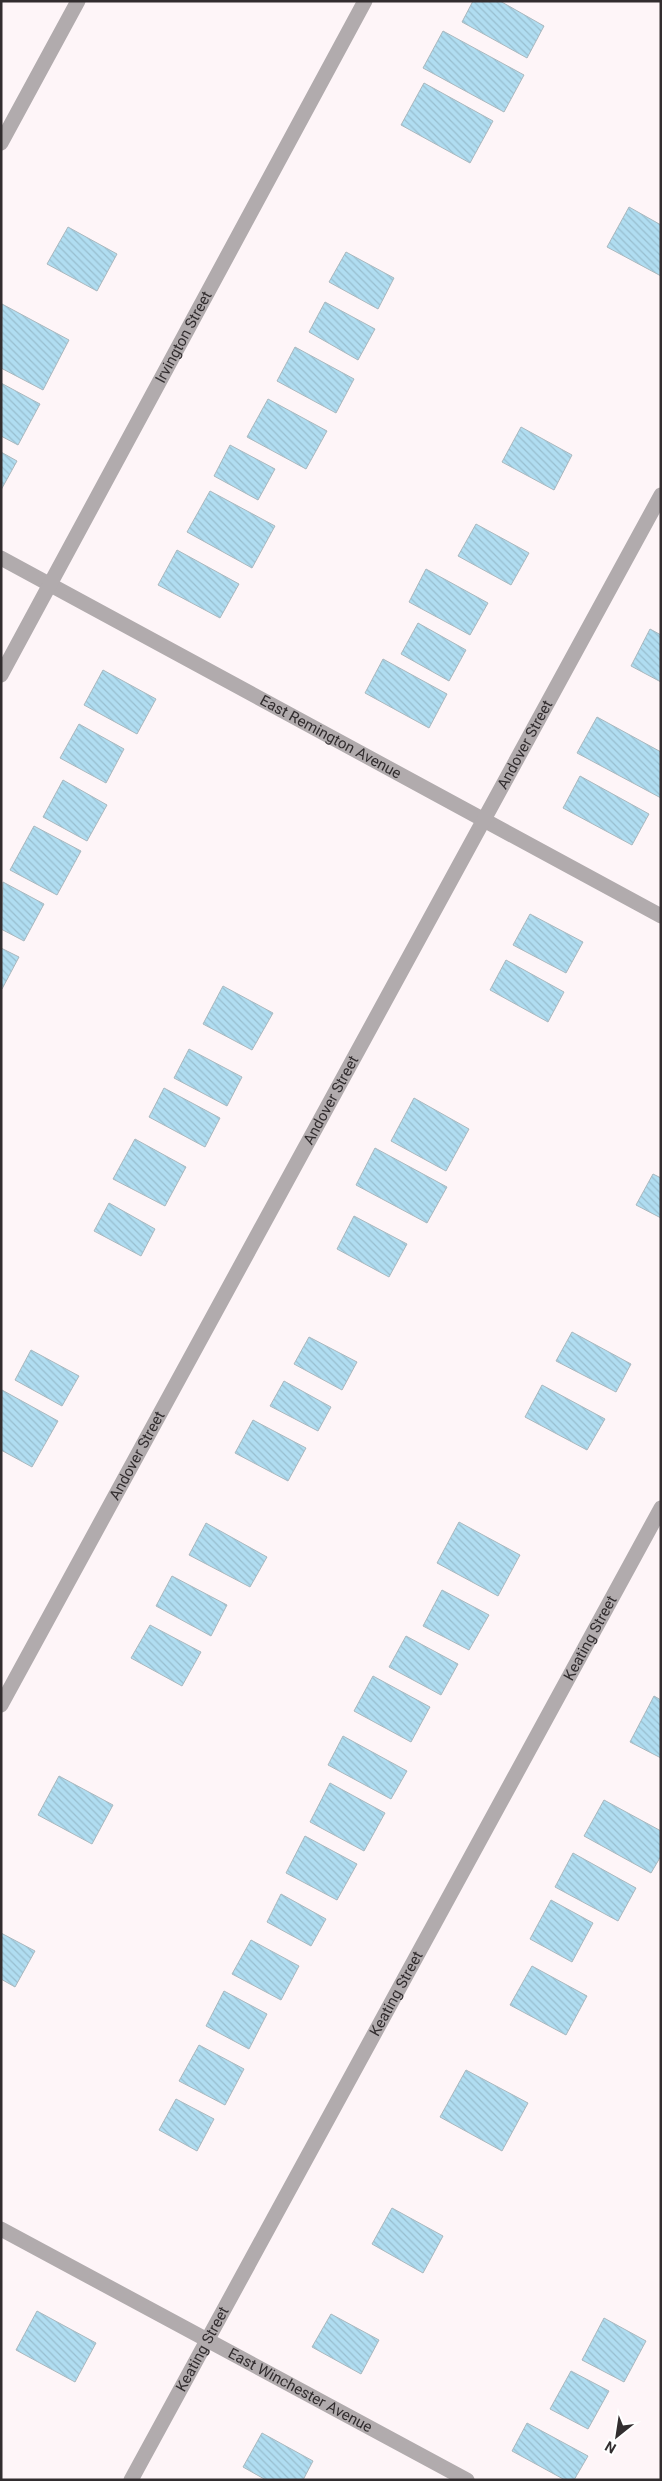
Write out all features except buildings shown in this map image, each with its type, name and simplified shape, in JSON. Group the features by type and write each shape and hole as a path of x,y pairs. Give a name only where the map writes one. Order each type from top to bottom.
{"street":[{"path":"1,143 78,1"},
{"name":"Irvington Street","path":"1,674 365,1"},
{"name":"Andover Street","path":"1,1705 661,495"},
{"name":"East Remington Avenue","path":"1,558 661,916"},
{"name":"Keating Street","path":"131,2480 661,1508"},
{"name":"East Winchester Avenue","path":"1,2229 467,2480"}]}
